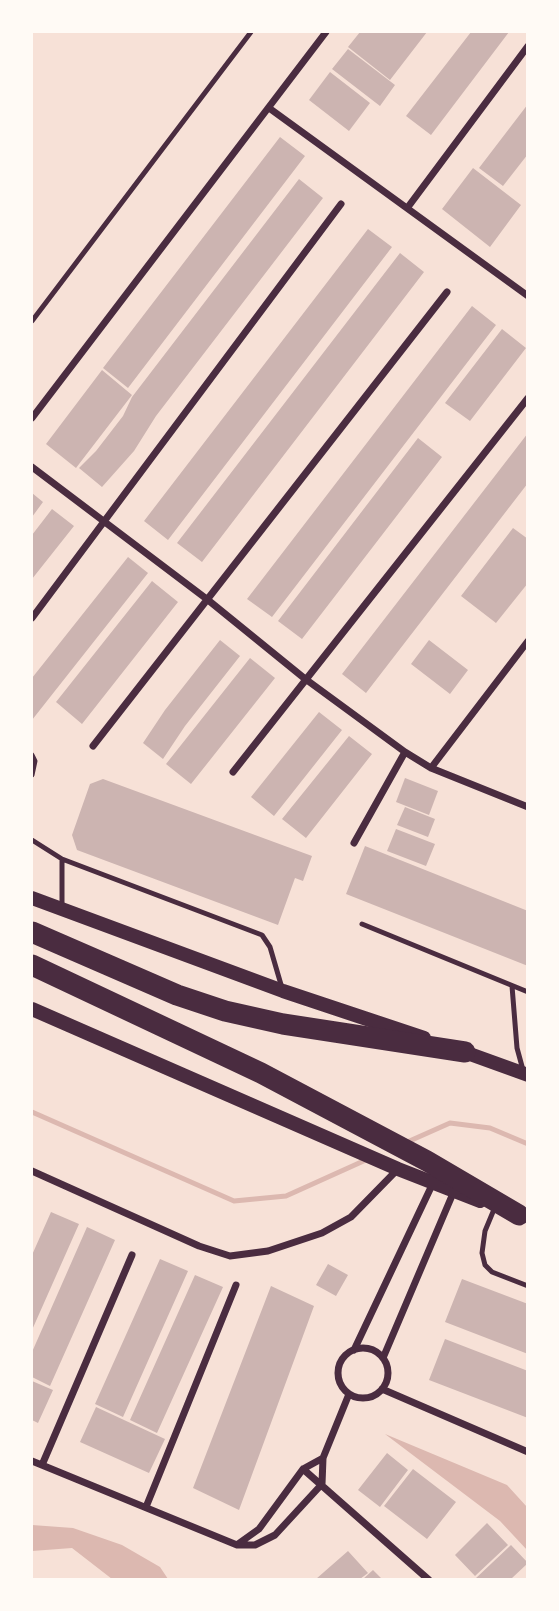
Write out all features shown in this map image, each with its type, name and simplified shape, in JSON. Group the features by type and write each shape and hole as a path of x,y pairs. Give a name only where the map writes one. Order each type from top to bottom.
{"highway":[{"path":"32,932 177,995 225,1011 283,1024 465,1052"},
{"path":"32,965 261,1073 427,1161 523,1217"}],"main road":[{"path":"32,898 283,991 525,1074"},
{"path":"32,1009 398,1169 523,1217"}],"street":[{"path":"32,418 326,32"},
{"path":"408,208 527,46"},
{"path":"269,107 527,296"},
{"path":"32,618 341,204"},
{"path":"93,746 447,292"},
{"path":"233,772 304,678 527,398"},
{"path":"32,467 208,600 304,678 405,751 431,768 527,807"},
{"path":"431,768 527,641"},
{"path":"354,842 405,751"},
{"path":"32,1171 199,1247 230,1255 268,1251 322,1233 351,1217 398,1169"},
{"path":"354,1350 380,1289 433,1183"},
{"path":"383,1358 370,1350 354,1350 346,1354 338,1371 342,1388 349,1394 367,1398 382,1389 387,1374 383,1358 454,1191"},
{"path":"42,1465 132,1255"},
{"path":"146,1507 236,1286"},
{"path":"382,1389 527,1452"},
{"path":"32,1461 237,1545 255,1545 270,1539 322,1484 323,1458 349,1394"},
{"path":"237,1545 259,1529 303,1469 323,1458"},
{"path":"303,1469 429,1580"}],"lane":[{"path":"32,321 251,32"},
{"path":"32,755 36,761 32,775"},
{"path":"32,840 62,859 262,934 271,947 283,991"},
{"path":"62,859 62,910"},
{"path":"362,925 527,992"},
{"path":"512,986 517,1048 525,1074"},
{"path":"495,1207 485,1231 482,1253 485,1265 492,1272 527,1286"}],"shaded area":[{"path":"385,1434 507,1485 527,1507 527,1550 500,1521"},
{"path":"32,1525 73,1528 122,1545 160,1567 168,1579 112,1579 72,1548 32,1551"}],"building":[{"path":"360,32 427,32 390,80 348,47"},
{"path":"471,32 509,32 431,135 406,116"},
{"path":"348,49 395,85 380,106 332,69"},
{"path":"330,72 370,103 349,131 309,100"},
{"path":"528,104 528,154 503,186 479,168"},
{"path":"280,137 305,156 128,388 103,368"},
{"path":"473,168 521,205 490,247 442,209"},
{"path":"299,179 323,198 156,416 134,451 102,487 79,468 123,416 132,397"},
{"path":"368,229 392,247 168,540 144,521"},
{"path":"400,253 424,272 202,562 177,543"},
{"path":"472,306 496,325 272,617 247,599"},
{"path":"502,329 526,348 470,421 445,403"},
{"path":"102,370 132,395 76,468 46,444"},
{"path":"528,433 528,483 366,693 342,674"},
{"path":"418,438 442,457 302,639 278,621"},
{"path":"32,493 43,502 32,517"},
{"path":"52,509 74,526 32,579 32,535"},
{"path":"513,528 528,539 528,583 496,623 461,596"},
{"path":"128,557 148,573 32,720 32,678"},
{"path":"152,581 178,602 82,724 56,702"},
{"path":"220,640 240,656 185,726 163,759 143,743 165,710"},
{"path":"429,640 468,670 450,694 411,664"},
{"path":"250,658 275,678 191,784 166,764"},
{"path":"319,712 342,730 274,816 251,797"},
{"path":"349,736 372,754 306,838 282,819"},
{"path":"405,778 438,791 429,815 396,802"},
{"path":"103,779 312,856 303,881 295,878 278,925 77,850 72,835 90,784"},
{"path":"405,807 435,819 428,837 397,825"},
{"path":"396,829 435,844 426,866 387,851"},
{"path":"365,846 528,911 528,966 346,894"},
{"path":"51,1212 79,1224 32,1330 32,1255"},
{"path":"87,1227 115,1240 50,1386 32,1377 32,1352"},
{"path":"160,1259 188,1271 123,1417 95,1404"},
{"path":"328,1264 348,1275 336,1296 316,1285"},
{"path":"195,1275 223,1287 157,1433 130,1420"},
{"path":"462,1279 528,1304 528,1354 445,1322"},
{"path":"271,1286 314,1306 239,1510 193,1488"},
{"path":"445,1339 528,1371 528,1418 429,1380"},
{"path":"32,1381 53,1390 38,1423 32,1420"},
{"path":"96,1407 165,1439 149,1473 80,1442"},
{"path":"387,1453 408,1470 380,1507 358,1490"},
{"path":"413,1469 456,1502 427,1539 384,1506"},
{"path":"487,1523 508,1545 475,1576 455,1555"},
{"path":"511,1545 528,1563 511,1579 475,1579"},
{"path":"348,1551 368,1573 360,1579 316,1579"},
{"path":"373,1570 382,1579 363,1579"}],"waterway":[{"path":"32,1112 234,1201 286,1196 368,1159"},
{"path":"405,1143 450,1123 490,1128 528,1144"}]}
